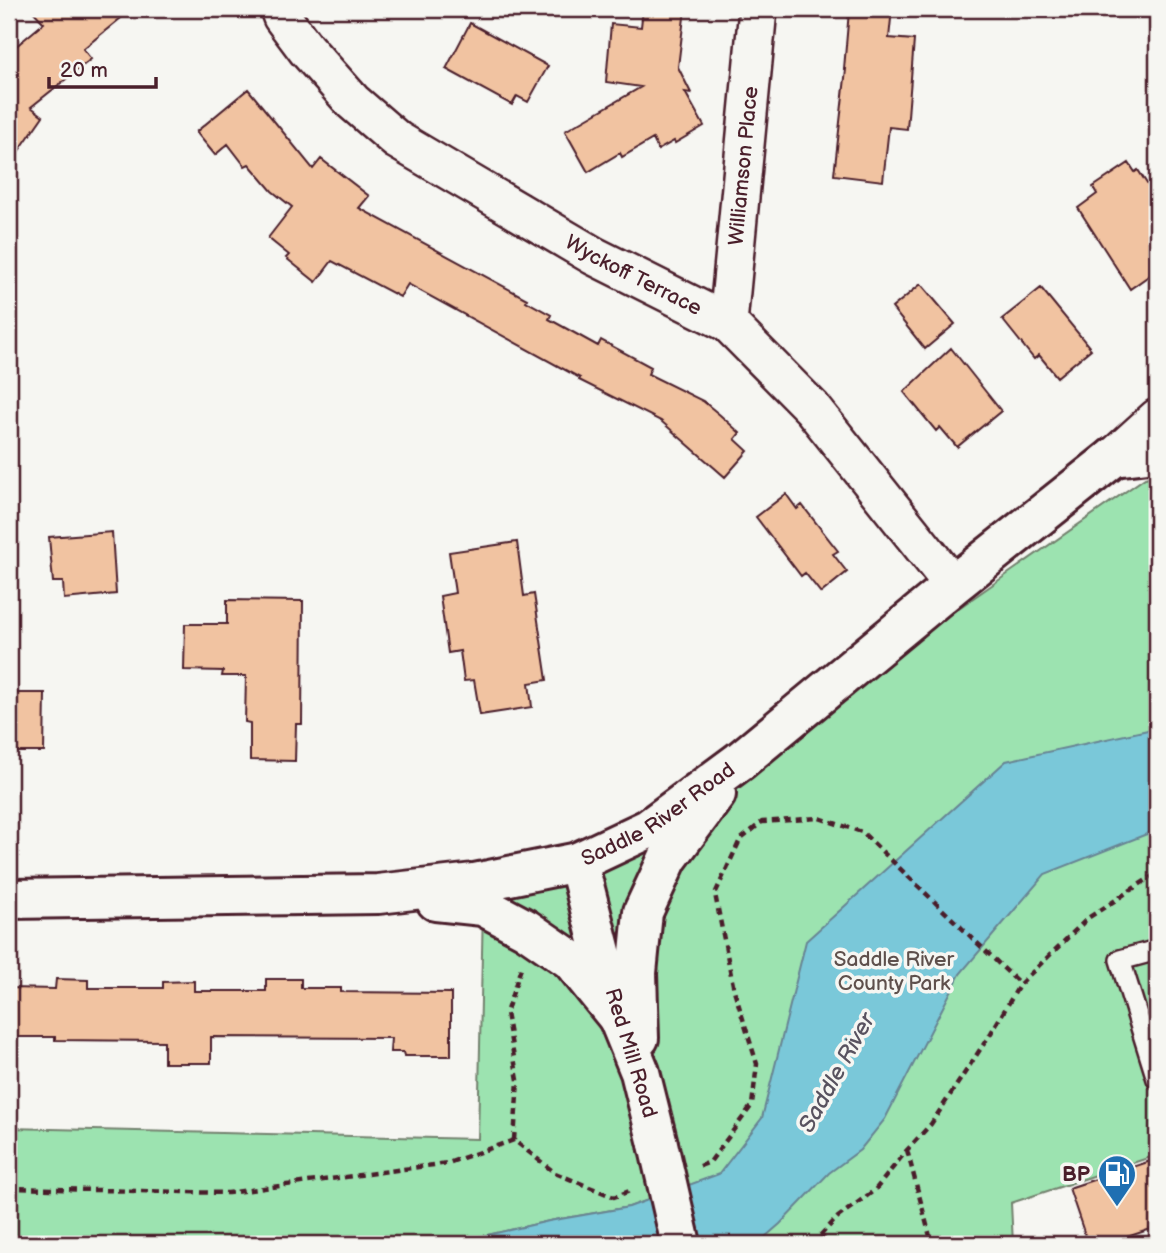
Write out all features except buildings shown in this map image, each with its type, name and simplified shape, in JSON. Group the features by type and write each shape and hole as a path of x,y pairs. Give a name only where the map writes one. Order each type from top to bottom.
{"main road":[{"path":"1115,457 1157,452"},
{"name":"Saddle River Road","path":"9,899 378,894 474,883 578,862 648,829 740,761 953,585 1115,457"},
{"path":"640,1072 638,973 643,912 668,858 740,761"},
{"name":"Red Mill Road","path":"578,862 618,1018 640,1072 681,1244"},
{"path":"378,894 484,906 526,929 571,960 618,1018"}],"street":[{"name":"Wyckoff Terrace","path":"279,9 306,49 353,102 397,140 594,256 728,323 812,408 953,585"},
{"name":"Williamson Place","path":"728,323 758,9"},
{"path":"1115,457 1157,418"}],"lane":[{"path":"1157,950 1120,960 1148,1017 1157,1079"}],"path":[{"path":"698,1167 710,1163 752,1105 757,1064 734,990 715,894 740,839 762,822 819,818 862,832 1020,984"},
{"path":"812,1244 838,1217 875,1190 931,1124 1020,984 1088,918 1157,873"},
{"path":"514,1140 518,1080 506,1013 522,965 526,929"},
{"path":"9,1188 228,1192 448,1163 514,1140"},
{"path":"514,1140 555,1173 614,1197 638,1188"},
{"path":"907,1150 932,1244"},
{"path":"821,1234 827,1244"}],"green space":[{"name":"Saddle River County Park","path":"1157,475 1157,1155 1011,1203 1013,1244 734,1244 719,1175 629,1207 549,1221 448,1244 9,1244 9,1128 478,1139 483,907 378,894 578,862 740,761 1145,478"}],"water":[{"name":"Saddle River","path":"1157,728 1157,830 1045,874 960,974 885,1119 860,1150 829,1173 757,1244 448,1244 549,1221 629,1207 719,1174 762,1118 806,941 1006,761"}],"place":[{"name":"BP","path":"1117,1208"}]}
